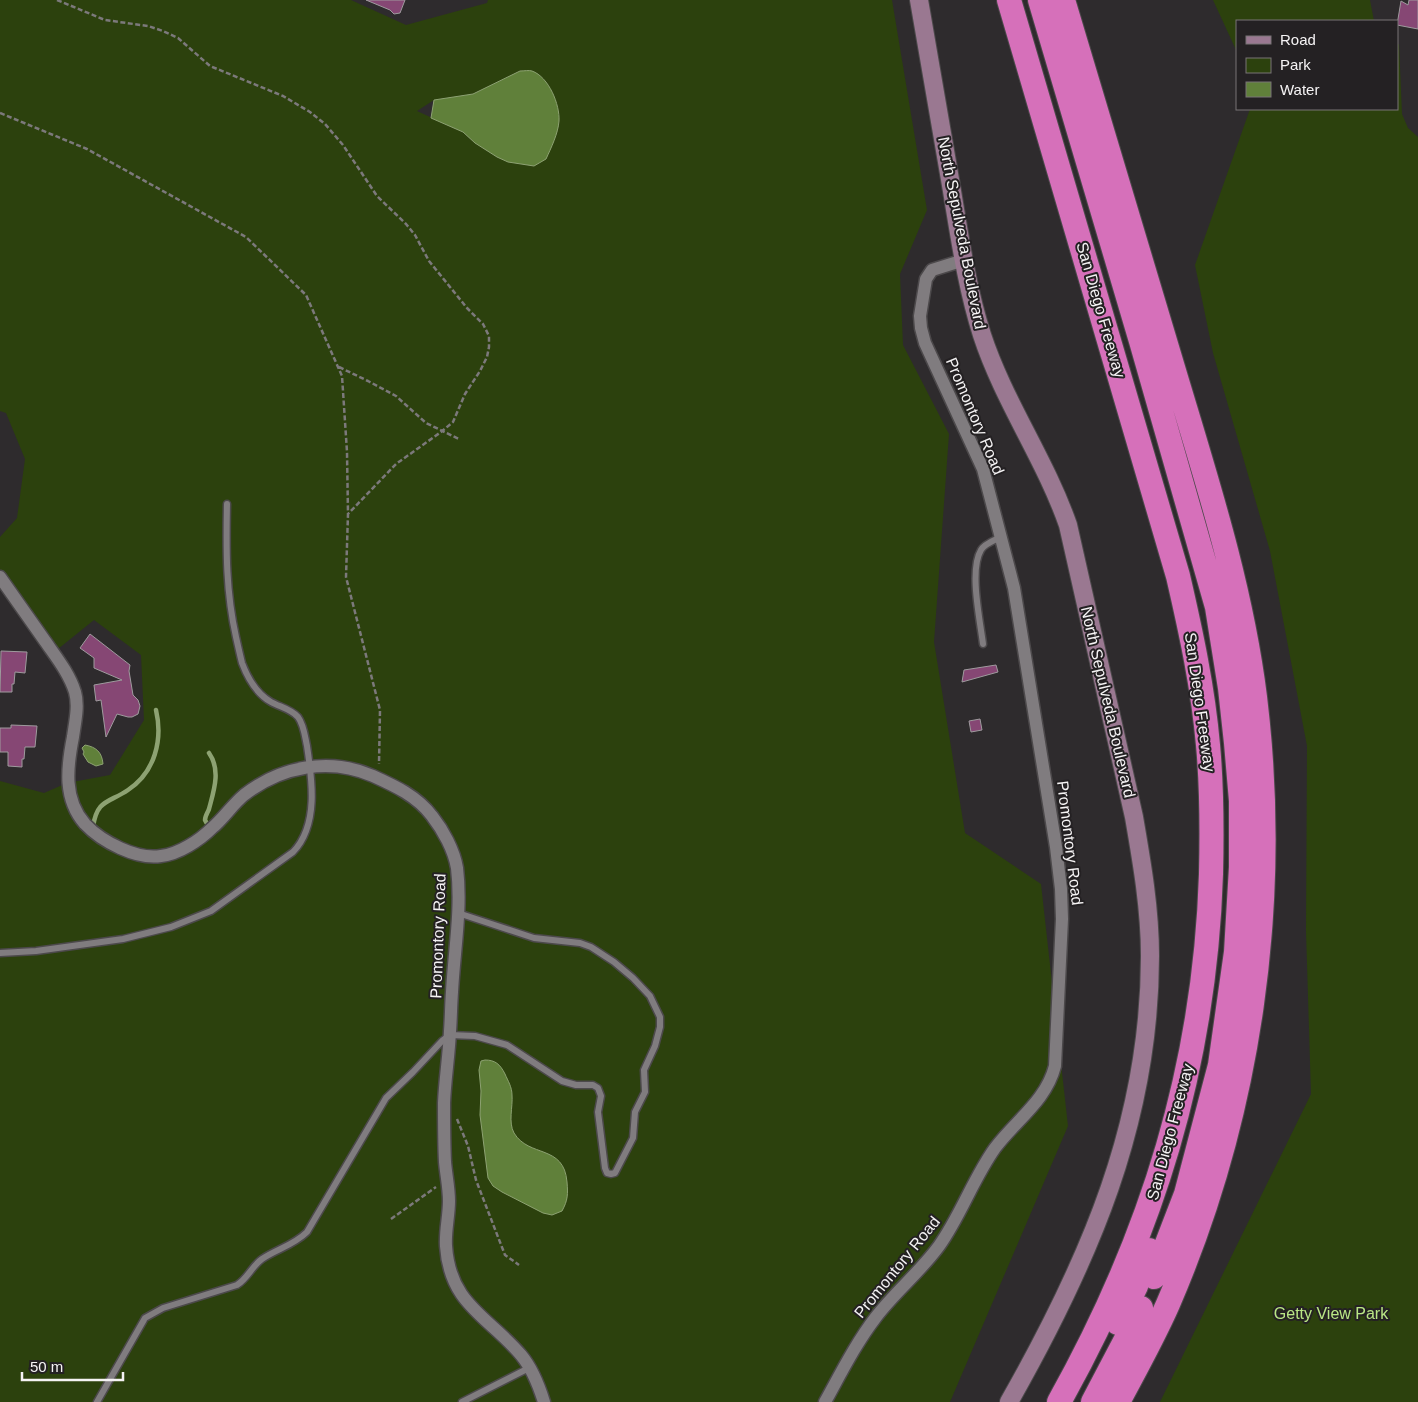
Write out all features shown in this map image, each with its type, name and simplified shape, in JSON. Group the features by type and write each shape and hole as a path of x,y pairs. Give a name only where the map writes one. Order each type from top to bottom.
{"highway":[{"name":"San Diego Freeway","path":"1009,0 1178,576 1192,633 1201,688 1212,802 1210,914 1205,965 1189,1066 1177,1117 1166,1158 1131,1254 1096,1334 1059,1402"},
{"path":"1024,0 1189,556 1210,655 1221,735 1226,815 1226,875 1222,948 1199,1094 1180,1164 1136,1286 1106,1348 1076,1402"},
{"path":"1040,0 1217,607 1230,688 1241,801 1241,867 1236,952 1218,1074 1186,1194 1134,1324 1093,1402"},
{"path":"1063,0 1196,445 1234,581 1255,696 1264,818 1264,876 1256,980 1250,1028 1229,1123 1183,1268 1153,1337 1118,1402"}],"main road":[{"name":"North Sepulveda Boulevard","path":"919,0 964,260 982,336 1007,396 1046,469 1068,525 1134,817 1145,887 1150,954 1147,1030 1134,1109 1124,1143 1101,1212 1075,1276 1045,1338 1009,1402"}],"street":[{"name":"Promontory Road","path":"825,1402 858,1342 877,1316 938,1247 967,1199 980,1170 1006,1133 1039,1100 1051,1080 1055,1066 1062,919 1061,889 1056,846 1014,588 983,469 925,343 921,328 922,297 926,280 932,270 964,260"},
{"name":"Promontory Road","path":"0,577 63,667 76,694 68,783 79,814 86,824 107,841 130,852 164,856 198,839 212,828 244,796 266,781 309,766 333,765 350,768 383,781 407,793 432,816 447,841 457,865 459,890 444,1098 446,1183 449,1199 446,1251 455,1285 475,1312 522,1356 540,1389 544,1402"}],"lane":[{"path":"0,953 36,951 123,939 171,926 211,912 294,852 300,845 305,835 312,799 304,730 298,717 258,693 242,663 227,587 225,556 227,504"},
{"path":"983,644 976,562 982,547 1001,537"},
{"path":"96,1402 145,1318 163,1308 237,1285 264,1258 293,1243 307,1232 386,1098 442,1040 450,1035 475,1036 499,1042 528,1057 562,1081 576,1085 593,1085 598,1088 601,1096 598,1112 605,1168 607,1173 614,1173 633,1138 635,1112 645,1092 644,1070 658,1035 660,1017 650,996 614,962 591,947 580,943 534,938 457,913"},
{"path":"462,1402 529,1368"}],"path":[{"path":"57,0 105,20 148,26 163,31 178,38 210,66 282,96 310,112 325,124 343,145 377,196 406,224 415,235 429,261 467,308 483,324 489,336 490,347 480,370 465,394 453,422 396,464 348,514"},
{"path":"0,113 87,149 246,238 306,295 342,376 347,452 346,577 380,710 379,762 383,781"},
{"path":"338,367 396,396 426,423 459,439"},
{"path":"444,1098 461,1128 468,1146 476,1180 506,1255 519,1264"},
{"path":"391,1219 424,1194 438,1185 446,1183"}],"green space":[{"path":"0,0 351,0 406,25 487,3 488,0 892,0 927,210 900,274 903,345 949,434 934,642 965,833 1041,884 1068,1126 950,1402 0,1402 0,781 44,793 67,783 110,775 144,720 141,655 94,620 53,653 0,577 0,537 17,518 25,459 6,413 0,411","holes":["520,71 539,75 543,79 555,100 534,166 508,162 497,157 475,143 463,132 417,111 434,100 473,94"]},
{"path":"1213,0 1370,0 1374,20 1236,20 1236,50"},
{"name":"Getty View Park","path":"1398,44 1402,114 1408,128 1418,137 1418,1402 1160,1402 1311,1094 1306,931 1307,746 1270,551 1213,353 1195,265 1250,110 1398,110"}],"water":[{"path":"520,71 532,71 544,79 558,107 559,121 554,141 546,159 534,166 508,162 497,157 475,143 463,132 431,118 434,100 473,94"},
{"path":"85,745 98,751 103,764 96,766 88,762 83,754 82,748"},
{"path":"485,1060 499,1065 510,1084 512,1095 511,1124 514,1133 520,1141 553,1156 560,1162 567,1182 567,1194 562,1211 552,1215 543,1213 502,1192 493,1186 488,1178 480,1115 481,1091 479,1070 481,1061"}],"building":[{"path":"366,0 405,0 400,13 394,14 390,10"},
{"path":"1409,0 1418,0 1418,29 1398,25 1401,1 1408,5"},
{"path":"90,634 130,665 129,671 133,695 138,700 140,706 138,714 132,717 117,714 106,737 101,700 96,701 94,685 122,680 94,668 94,658 80,648"},
{"path":"1,651 27,652 25,673 15,672 12,692 0,692"},
{"path":"996,665 998,672 962,682 964,670"},
{"path":"980,719 982,730 971,732 969,721"},
{"path":"11,725 37,726 35,747 25,747 22,767 8,766 8,752 0,752 0,728 11,728"}],"waterway":[{"path":"93,827 97,811 101,806 137,783 151,765 157,744 158,721 156,710"},
{"path":"209,753 216,773 213,795 205,819 210,827"}]}
